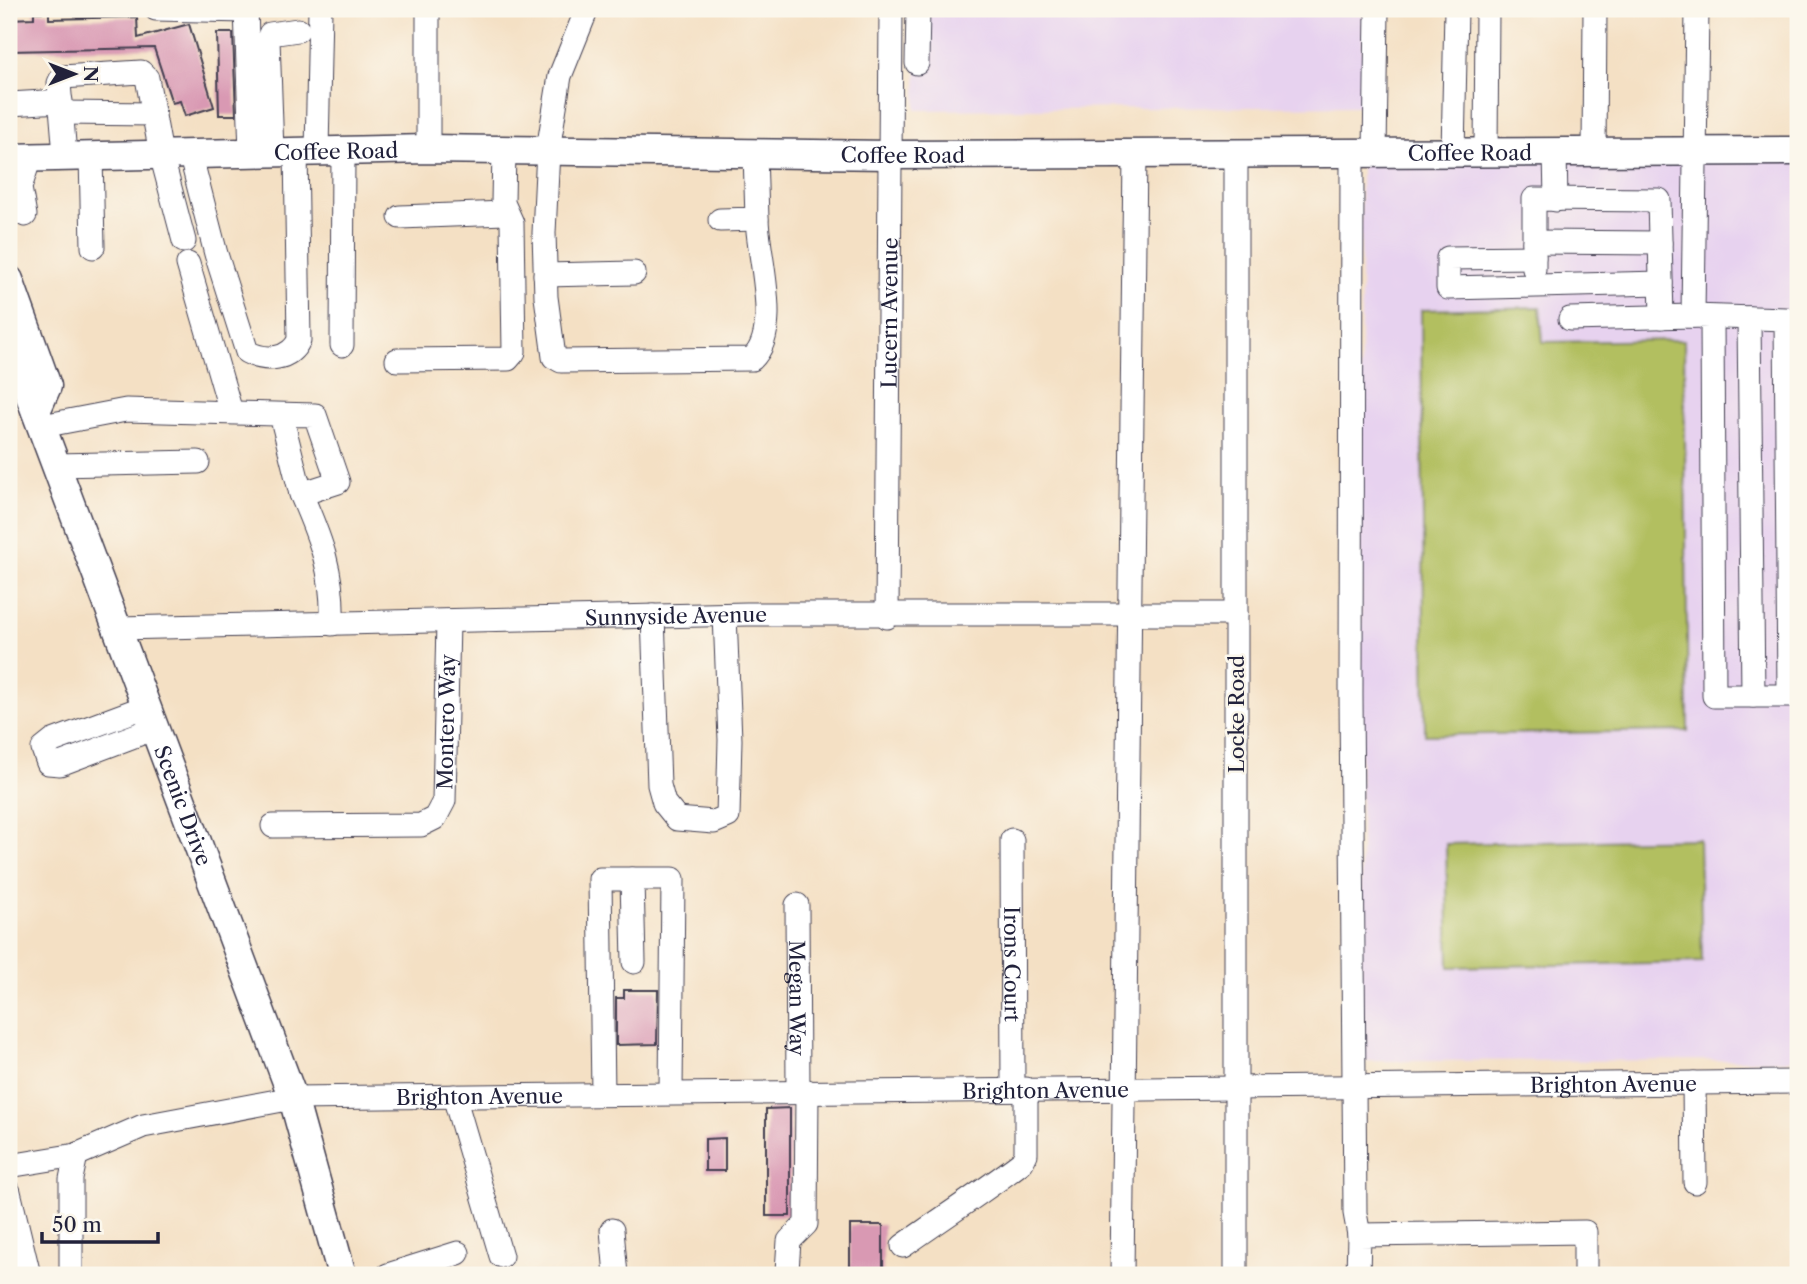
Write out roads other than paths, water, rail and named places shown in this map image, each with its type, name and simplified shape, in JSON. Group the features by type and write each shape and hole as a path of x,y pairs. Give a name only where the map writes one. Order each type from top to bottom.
{"main road":[{"name":"Coffee Road","path":"18,163 78,155 428,149 890,155 1798,151"},
{"path":"9,280 47,386 39,419"},
{"name":"Scenic Drive","path":"9,340 293,1098 342,1275"}],"street":[{"path":"156,9 246,10 296,151"},
{"path":"190,153 216,254 247,352 256,357 283,357 294,350 299,340 296,151 320,9"},
{"path":"428,9 428,149"},
{"path":"587,9 560,75 548,150 545,275 555,357 561,361 751,359 760,351 765,337 766,310 757,219 755,153"},
{"name":"Lucern Avenue","path":"887,617 891,9"},
{"path":"891,43 917,53 918,9"},
{"path":"1359,1275 1359,1235 1355,1213 1355,1087 1364,153 1377,9"},
{"path":"1453,153 1456,9"},
{"path":"1486,153 1487,9"},
{"path":"1594,153 1595,9"},
{"path":"1570,319 1703,317 1786,319 1789,696 1714,696 1703,317 1695,152 1697,9"},
{"path":"298,30 270,34 268,39 342,345"},
{"path":"93,247 78,155 62,107 59,83 62,76 141,72 147,78 161,153 184,241"},
{"path":"9,104 154,114"},
{"path":"397,360 508,359 514,352 512,223 505,213 504,149"},
{"path":"1555,153 1556,200"},
{"path":"1122,1275 1122,1088 1135,154"},
{"name":"Locke Road","path":"1236,154 1236,1275"},
{"path":"18,163 25,215"},
{"path":"1534,285 1534,199 1659,200 1662,317"},
{"path":"400,217 505,213"},
{"path":"720,220 757,219"},
{"path":"1660,243 1534,249 1448,258 1448,288 1661,283"},
{"path":"188,264 231,412"},
{"path":"545,275 634,273"},
{"path":"1749,318 1752,696"},
{"path":"39,419 126,410 315,415 338,482 301,494"},
{"path":"281,415 301,494 326,552 333,593 332,624"},
{"path":"56,465 198,462"},
{"name":"Sunnyside Avenue","path":"118,628 725,615 887,617 1236,614"},
{"path":"653,616 659,785 664,803 677,819 714,822 728,816 730,740 725,615"},
{"name":"Montero Way","path":"273,826 421,825 435,818 444,801 448,622"},
{"name":"Irons Court","path":"903,1247 942,1218 962,1208 1023,1162 1026,1154 1020,1089 1012,840"},
{"path":"603,1094 600,879 673,879 671,1093"},
{"path":"632,879 634,962"},
{"name":"Megan Way","path":"787,1271 789,1241 806,1224 797,905"},
{"path":"602,960 672,964"},
{"name":"Brighton Avenue","path":"9,1166 76,1154 143,1126 293,1098 1798,1082"},
{"path":"1694,1083 1695,1182"},
{"path":"454,1096 501,1255"},
{"path":"71,1275 70,1214 76,1154"},
{"path":"9,1192 29,1275"},
{"path":"612,1230 616,1275"},
{"path":"1359,1235 1585,1232 1585,1275"},
{"path":"388,1275 458,1253"}]}
